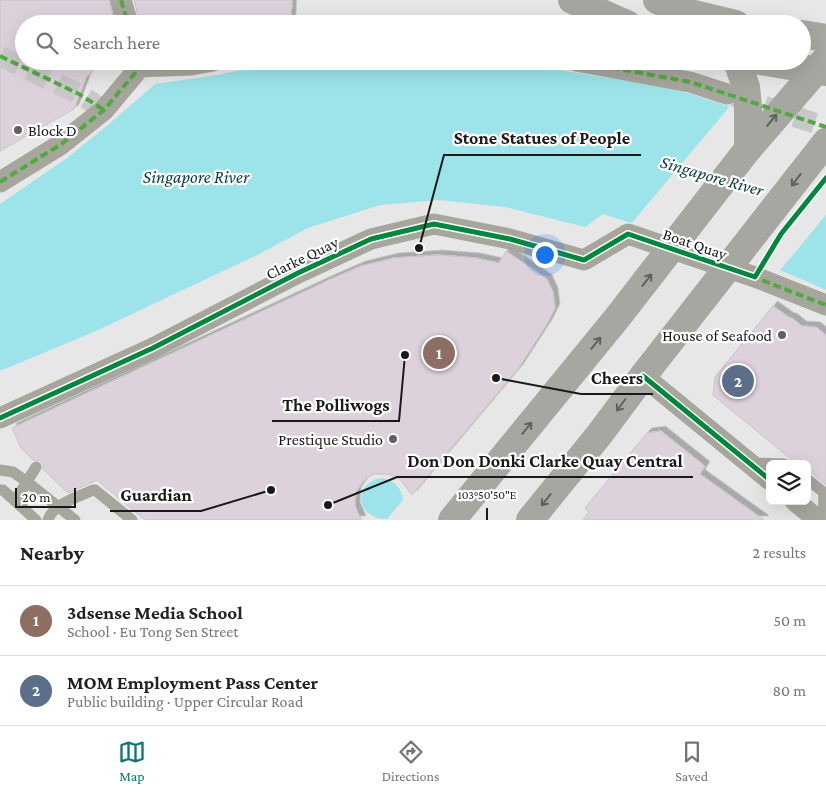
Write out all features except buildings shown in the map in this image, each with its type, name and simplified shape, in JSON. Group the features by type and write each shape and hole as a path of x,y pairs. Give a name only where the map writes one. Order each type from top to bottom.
{"main road":[{"path":"572,0 606,15"},
{"path":"657,0 698,15"},
{"path":"811,36 826,38"},
{"path":"452,520 617,318 748,149 796,92 823,67"},
{"path":"740,70 746,87 737,95 748,149"},
{"path":"530,520 599,435 826,142"}],"street":[{"path":"120,0 125,15"},
{"path":"0,182 60,145 104,110 134,70"},
{"path":"625,70 690,82 737,95"},
{"name":"Clarke Quay","path":"0,418 153,348 298,273 371,239 434,224 510,239 584,260 628,234"},
{"name":"Boat Quay","path":"628,234 755,277 826,304"},
{"path":"643,376 766,477"},
{"path":"800,505 818,520"}],"lane":[{"path":"749,463 766,463"},
{"path":"15,500 36,467"},
{"path":"0,470 13,472 75,520"},
{"path":"811,482 824,494 823,520"},
{"path":"0,490 3,490 36,520"},
{"path":"48,520 58,506 94,490 132,520"}],"water":[{"name":"Singapore River","path":"241,70 559,70 672,88 826,138 826,290 785,272 603,214 585,227 505,207 438,200 380,205 308,228 255,256 96,331 0,371 0,204 67,158 155,84"},
{"path":"381,478 390,480 396,485 401,491 403,500 387,519 377,518 369,514 364,508 362,501 365,487"}],"pier":[{"path":"731,105 826,136 826,215 778,273 630,225"}],"tunnel":[{"path":"0,56 15,63"},
{"path":"29,70 79,94 104,110"},
{"path":"734,96 826,127"}],"marked path":[{"path":"121,0 125,15"},
{"path":"0,56 15,63"},
{"path":"29,70 79,94 104,110"},
{"path":"0,182 60,145 104,110 137,70"},
{"path":"625,70 690,82 826,127"},
{"path":"751,276 826,305"}],"cycle path":[{"path":"0,418 153,348 298,273 371,239 434,224 510,239 584,260 628,234 755,277 781,234 826,178"},
{"path":"643,376 766,477"}],"place":[{"name":"Block D","path":"18,130"},
{"name":"Stone Statues of People","path":"419,248"},
{"name":"House of Seafood","path":"782,335"},
{"name":"3dsense Media School","path":"439,353"},
{"name":"The Polliwogs","path":"405,355"},
{"name":"Cheers","path":"496,378"},
{"name":"MOM Employment Pass Center","path":"738,381"},
{"name":"Prestique Studio","path":"393,439"},
{"name":"Guardian","path":"271,490"},
{"name":"Don Don Donki Clarke Quay Central","path":"328,505"}]}
